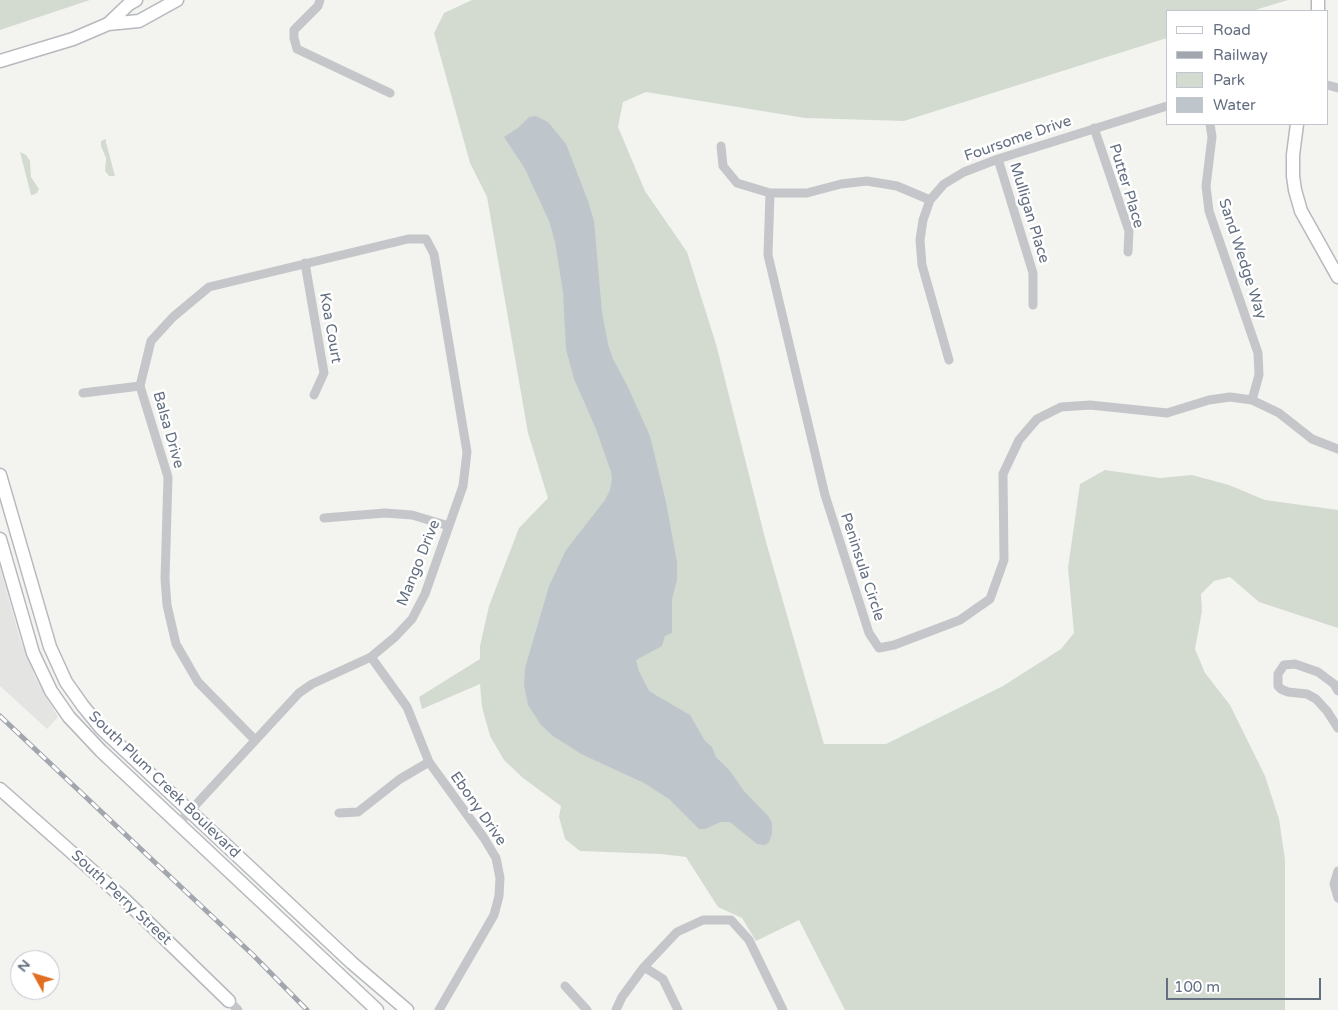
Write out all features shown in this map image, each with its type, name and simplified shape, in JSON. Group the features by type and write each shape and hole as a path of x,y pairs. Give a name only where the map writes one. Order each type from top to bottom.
{"street":[{"path":"108,24 129,4 136,0"},
{"path":"0,61 73,39 108,24 139,21 177,0"},
{"path":"320,0 318,6 294,30 297,49 390,93"},
{"name":"Foursome Drive","path":"949,360 922,265 920,240 923,220 930,200 944,184 964,172 998,159 1166,106"},
{"name":"Sand Wedge Way","path":"1210,125 1212,137 1206,186 1209,211 1258,352 1259,375 1252,400"},
{"path":"1297,125 1293,155 1295,190 1302,211 1338,277"},
{"name":"Putter Place","path":"1094,128 1128,231 1128,252"},
{"path":"721,146 723,166 737,183 770,193 807,192 841,184 867,181 897,186 930,200"},
{"name":"Mulligan Place","path":"998,159 1033,273 1033,305"},
{"name":"Peninsula Circle","path":"770,193 768,255 822,485 869,633 879,648 894,645 960,620 990,599 1004,560 1003,474 1019,440 1037,419 1061,407 1090,404 1167,414 1209,400 1230,398 1252,400 1279,414 1312,439 1338,449"},
{"name":"Balsa Drive","path":"255,740 198,682 176,644 167,605 165,579 168,477 140,386 151,342 173,317 209,287 408,239 426,239"},
{"name":"Mango Drive","path":"178,824 299,693 312,684 371,657 395,637 412,619 425,594 463,486 467,452 434,254 426,239"},
{"name":"Koa Court","path":"305,263 324,373 314,395"},
{"path":"83,393 140,386"},
{"name":"South Plum Creek Boulevard","path":"0,475 50,647 66,682 83,706 101,728 352,963 407,1010"},
{"path":"324,518 385,513 412,515 449,526"},
{"name":"South Plum Creek Boulevard","path":"0,539 33,653 59,704 88,740 377,1010"},
{"name":"Ebony Drive","path":"371,657 407,707 429,762 443,784 484,838 496,858 500,878 499,896 494,915 439,1010"},
{"path":"1338,691 1331,680 1318,672 1295,664 1284,665 1278,674 1278,686 1288,692 1307,694 1316,699 1338,724"},
{"path":"339,814 358,812 400,779 429,762"},
{"name":"South Perry Street","path":"0,789 139,912 234,1005"},
{"path":"1338,871 1334,884 1338,898"},
{"path":"616,1010 622,997 644,967 677,932 703,920 731,920 749,940 783,1010"},
{"path":"644,967 663,979 678,1010"},
{"path":"564,986 587,1010"}],"shaded area":[{"path":"0,568 21,642 36,679 58,717 47,729 0,686"}],"green space":[{"path":"0,0 90,0 0,30"},
{"path":"472,0 1288,0 1255,10 1166,10 1166,38 904,121 805,118 646,92 623,102 618,127 645,191 687,252 716,344 766,542 824,744 886,744 1003,686 1061,649 1074,633 1068,568 1080,484 1105,470 1160,478 1192,475 1229,485 1265,500 1338,510 1338,628 1259,602 1230,577 1214,581 1201,594 1202,611 1195,649 1205,673 1230,705 1265,776 1279,819 1285,860 1285,1010 845,1010 799,920 756,941 742,918 718,907 686,857 661,854 580,851 565,839 559,817 561,806 523,778 504,760 490,736 482,707 480,684 422,709 419,697 480,659 480,646 489,606 519,528 548,498 528,433 487,197 470,163 434,33 444,13"},
{"path":"106,139 115,176 109,176 105,171 106,158 101,141"},
{"path":"20,152 26,155 30,161 31,177 39,189 33,195 31,195"}],"water":[{"path":"536,116 548,122 566,144 588,201 594,221 602,312 608,344 613,359 650,436 666,502 677,562 677,580 672,599 672,633 665,636 662,646 636,660 639,671 649,691 690,715 705,741 712,747 716,757 730,771 744,791 769,817 772,823 772,834 769,842 765,845 757,844 730,822 721,822 705,829 699,829 669,799 644,783 581,754 553,736 541,725 528,705 524,685 525,668 549,586 566,550 605,500 610,490 612,479 596,429 574,379 566,349 563,292 555,242 549,221 525,169 504,137 519,127 529,117"}],"railway":[{"path":"0,716 253,955 307,1010"}]}
